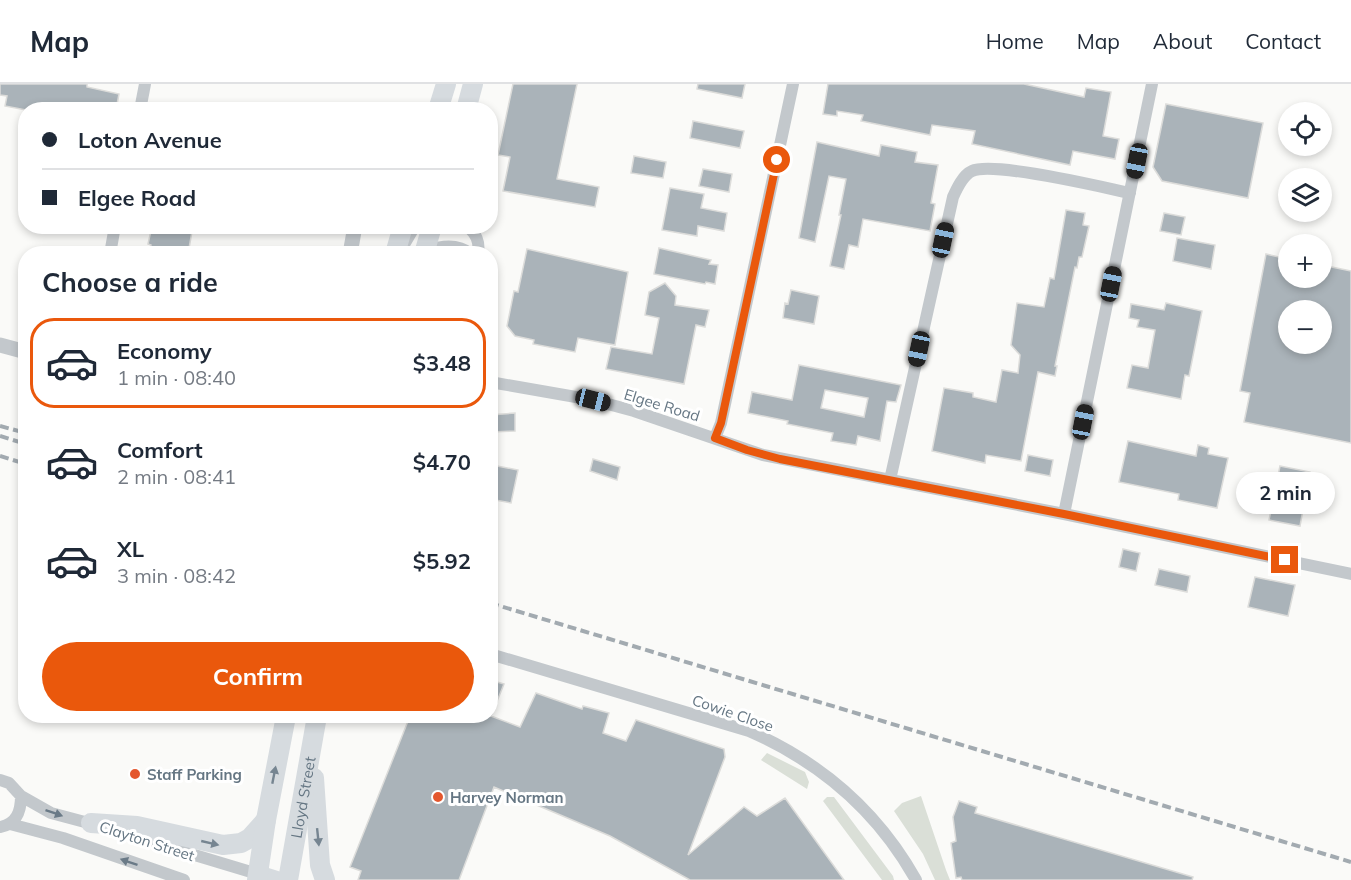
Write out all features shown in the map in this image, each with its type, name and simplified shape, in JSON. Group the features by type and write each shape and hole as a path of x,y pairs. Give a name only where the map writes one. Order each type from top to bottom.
{"main road":[{"path":"440,102 446,84"},
{"path":"468,102 473,84"},
{"name":"Lloyd Street","path":"257,877 285,723"},
{"name":"Lloyd Street","path":"288,880 317,723"},
{"path":"318,723 314,776 320,866 325,880"},
{"path":"91,823 137,826 223,846 241,843 250,838 266,820"},
{"name":"Clayton Street","path":"257,877 277,880"}],"street":[{"path":"142,102 145,84"},
{"path":"715,438 721,423 793,84"},
{"path":"1064,514 1152,84"},
{"path":"890,480 953,197 960,183 972,171 997,167 1130,192"},
{"path":"0,345 18,350"},
{"name":"Elgee Road","path":"498,383 603,403 673,423 763,455 1064,514 1351,574"},
{"name":"Cowie Close","path":"498,656 749,731 773,741 844,789 888,837 916,880"},
{"name":"Clayton Street","path":"0,780 9,783 21,796 51,813 91,823 257,877"},
{"path":"5,826 19,813 21,796"},
{"name":"Clayton Street","path":"5,826 63,838 184,880"}],"shaded area":[{"path":"767,753 805,772 809,782 807,789 761,760"},
{"path":"921,796 950,880 935,880 923,854 894,811 902,803"},
{"path":"827,797 834,797 894,880 882,880 823,801"}],"building":[{"path":"0,84 87,84 87,87 119,94 118,102 18,102 18,108 5,106 7,96 0,95"},
{"path":"513,84 577,84 557,179 599,187 595,207 503,191 510,157 498,155"},
{"path":"698,84 745,84 742,98 697,89"},
{"path":"828,84 1024,84 1084,97 1086,88 1111,92 1103,136 1119,139 1115,159 1073,151 1070,165 972,144 975,131 932,125 930,135 861,121 863,115 837,111 837,116 823,114"},
{"path":"1166,104 1263,123 1248,198 1162,181 1153,167"},
{"path":"693,121 744,131 740,148 690,138"},
{"path":"817,142 879,156 881,145 917,152 915,162 938,165 931,203 935,204 930,231 863,219 858,247 849,245 844,269 830,266 846,179 829,176 815,242 799,238"},
{"path":"634,156 666,162 663,178 631,173"},
{"path":"703,169 732,174 729,192 699,186"},
{"path":"670,188 704,194 701,208 727,213 724,231 698,226 697,236 662,230"},
{"path":"1066,210 1085,213 1083,225 1089,226 1082,257 1079,257 1077,268 1075,267 1055,366 1057,366 1055,376 1038,372 1021,461 986,455 985,463 932,451 944,388 973,393 973,397 996,402 1002,370 1018,373 1020,355 1011,345 1017,303 1044,307 1050,278 1054,279"},
{"path":"1164,213 1185,217 1181,235 1160,231"},
{"path":"150,234 192,234 189,246 151,246 148,244"},
{"path":"1177,238 1215,245 1211,269 1173,261"},
{"path":"659,248 711,260 709,264 718,265 715,284 654,274"},
{"path":"527,249 628,272 615,345 578,338 575,352 533,344 534,340 515,336 507,326 514,291 518,292"},
{"path":"1266,254 1278,257 1278,288 1332,288 1332,267 1351,271 1351,443 1244,422 1250,393 1240,391"},
{"path":"665,283 676,296 675,305 709,310 705,327 696,325 684,384 606,369 611,347 652,354 659,318 645,315 649,292"},
{"path":"791,290 819,296 814,324 783,318 785,303 788,304"},
{"path":"1166,303 1202,311 1189,376 1185,375 1181,399 1127,388 1132,365 1148,368 1155,330 1137,327 1139,320 1129,318 1131,304 1164,310"},
{"path":"799,365 901,385 896,402 887,401 880,441 858,436 856,445 831,441 833,433 748,413 752,392 792,400","holes":["825,390 868,398 864,417 821,408"]},
{"path":"515,413 515,431 498,432 498,414"},
{"path":"1128,441 1196,456 1198,445 1209,448 1208,454 1228,458 1217,508 1178,500 1179,494 1119,482"},
{"path":"1028,455 1053,460 1050,476 1025,471"},
{"path":"593,459 620,467 617,480 590,471"},
{"path":"498,466 518,470 511,503 498,501"},
{"path":"1280,466 1310,472 1300,526 1269,520"},
{"path":"1123,549 1140,553 1136,571 1119,567"},
{"path":"1159,569 1190,576 1187,592 1155,585"},
{"path":"1255,577 1295,585 1288,616 1248,607"},
{"path":"498,682 504,684 498,699"},
{"path":"536,693 582,709 583,706 609,713 603,733 626,741 636,720 724,749 725,757 688,855 744,807 757,816 785,798 844,880 690,880 610,836 494,787 459,880 358,880 361,871 350,867 407,723 498,723 498,719 520,727"},
{"path":"959,801 977,807 975,813 1193,877 1192,880 962,880 961,877 956,878 951,843 956,841 953,817"}],"railway":[{"path":"0,426 18,431"},
{"path":"0,436 18,442"},
{"path":"0,456 18,462"},
{"path":"498,605 1351,862"}],"place":[{"name":"Staff Parking","path":"135,774"},
{"name":"Harvey Norman","path":"438,797"}],"route":[{"path":"777,160 721,423 715,438 780,459 1285,560"}]}
